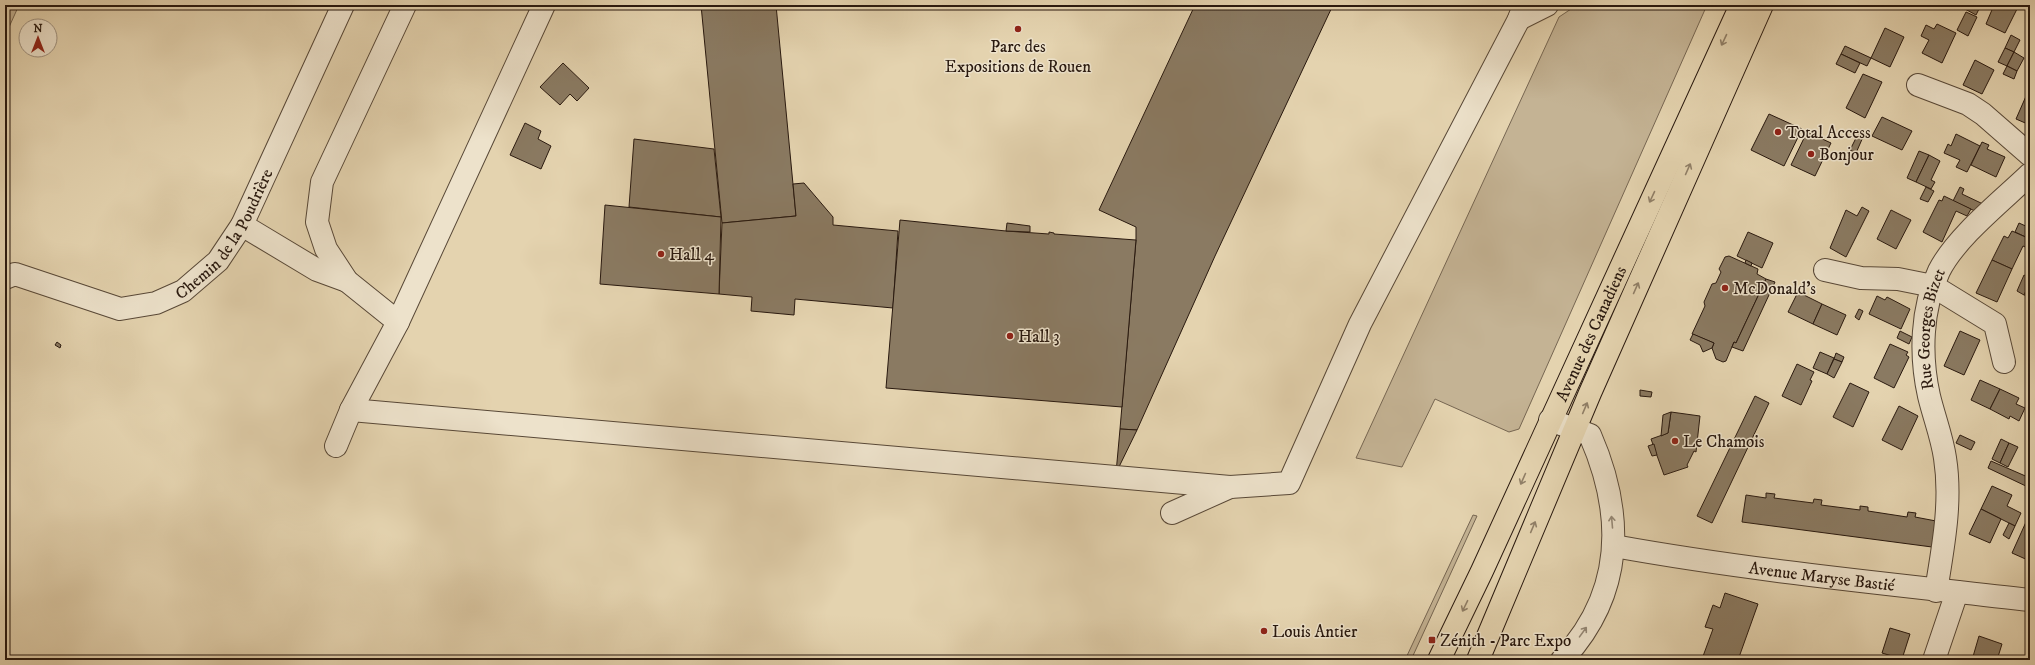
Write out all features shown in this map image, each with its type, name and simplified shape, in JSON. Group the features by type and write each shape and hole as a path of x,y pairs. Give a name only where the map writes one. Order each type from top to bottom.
{"main road":[{"name":"Avenue des Canadiens","path":"1439,660 1482,571 1741,5"},
{"name":"Avenue des Canadiens","path":"1478,660 1575,430 1762,5"}],"street":[{"name":"Chemin de la Poudrière","path":"5,278 15,274 120,309 156,303 183,291 218,261 242,225 343,5"},
{"path":"398,322 347,281 326,249 317,222 322,182 405,5"},
{"path":"336,446 351,410 398,322 544,5"},
{"path":"351,410 1230,487 1289,483 1360,324 1522,12 1547,5"},
{"path":"1918,85 1968,104 1983,114 2030,155"},
{"name":"Rue Georges Bizet","path":"1934,660 1946,591 1948,508 1945,458 1929,395 1924,362 1924,331 1928,306 1933,286 1940,270 1963,238 2030,174"},
{"path":"242,225 317,270 347,281"},
{"path":"1824,270 1861,278 1898,278 1933,286 1995,324 2004,362"},
{"path":"1550,420 1590,435 1604,472 1611,509 1614,546 1609,575 1595,615 1562,660"},
{"path":"1172,513 1230,487"},
{"name":"Avenue Maryse Bastié","path":"1614,546 1713,562 2030,600"}],"shaded area":[{"path":"5,5 19,5 5,36"},
{"path":"1577,5 1707,5 1519,429 1509,432 1435,399 1402,467 1356,458 1559,17"},
{"path":"1473,515 1477,516 1411,660 1405,660"}],"building":[{"path":"701,5 776,5 796,216 722,223"},
{"path":"1195,5 1333,5 1215,256 1137,430 1120,429 1136,227 1099,210"},
{"path":"1967,5 1981,5 1976,15 1965,9"},
{"path":"1994,5 2009,5 2017,9 2005,33 1986,24"},
{"path":"1966,12 1977,17 1968,36 1957,30"},
{"path":"1937,24 1956,33 1942,63 1922,53 1929,40 1921,36 1926,25 1934,29"},
{"path":"1885,28 1904,37 1890,67 1871,58"},
{"path":"2011,35 2020,40 2014,52 2005,48"},
{"path":"2030,45 2030,55 2026,53"},
{"path":"1845,46 1871,58 1867,66 1841,54"},
{"path":"2005,48 2014,52 2007,66 1998,62"},
{"path":"2014,52 2024,58 2017,71 2007,66"},
{"path":"1841,54 1860,63 1855,73 1836,64"},
{"path":"1975,60 1994,70 1982,94 1963,85"},
{"path":"563,63 589,88 577,101 570,94 560,105 540,87"},
{"path":"2007,66 2017,71 2014,79 2003,74"},
{"path":"1863,74 1882,82 1865,118 1846,108"},
{"path":"2030,87 2030,125 2016,119"},
{"path":"1769,114 1802,129 1784,166 1751,150"},
{"path":"1882,117 1912,131 1902,150 1872,136"},
{"path":"525,123 541,131 538,139 551,146 541,169 510,155"},
{"name":"Bonjour","path":"1807,132 1831,143 1815,176 1791,165"},
{"path":"1858,134 1863,137 1856,153 1850,150"},
{"path":"1956,134 1980,146 1967,172 1956,167 1960,160 1944,153 1948,144 1951,146"},
{"path":"634,139 714,149 721,217 629,207"},
{"path":"1982,142 1989,145 1987,149 2005,157 1996,177 1971,165"},
{"path":"1919,151 1929,155 1916,182 1907,178"},
{"path":"1929,155 1940,161 1931,180 1935,182 1931,189 1916,182"},
{"path":"804,183 833,217 833,225 898,231 893,308 795,299 794,315 751,311 752,297 719,294 722,223 796,216 793,184"},
{"path":"1926,187 1934,191 1928,202 1920,199"},
{"path":"1960,187 1964,189 1962,194 1983,204 1975,211 1953,201"},
{"path":"1944,196 1971,209 1967,216 1956,211 1942,242 1923,232 1939,200 1942,201"},
{"name":"Hall 4","path":"605,205 721,217 719,294 600,284"},
{"path":"1862,207 1869,211 1846,257 1830,248 1846,210 1857,216"},
{"path":"1891,210 1911,220 1896,249 1877,239"},
{"name":"Hall 3","path":"900,220 1006,231 1049,234 1049,232 1054,234 1136,240 1122,407 886,388"},
{"path":"1007,223 1030,226 1030,232 1006,231"},
{"path":"2019,223 2030,228 2030,239 2015,232"},
{"path":"2012,231 2030,239 2030,249 2023,246 2012,269 1992,260 2004,236 2008,238"},
{"path":"1748,232 1773,243 1762,268 1737,256"},
{"path":"1729,256 1758,269 1757,274 1766,279 1736,343 1734,342 1726,361 1723,362 1716,359 1712,348 1714,343 1692,334 1705,306 1704,302 1712,284 1716,283 1721,272 1719,269 1725,257"},
{"path":"1746,260 1752,263 1751,266 1745,263"},
{"path":"1992,260 2012,269 1997,302 1976,293"},
{"path":"2024,275 2030,278 2030,283 2024,295 2017,291"},
{"path":"1766,279 1775,282 1743,351 1732,347 1734,342 1736,343"},
{"path":"2030,283 2030,297 2024,295"},
{"path":"1798,292 1822,304 1813,324 1788,312"},
{"path":"1877,296 1885,300 1887,297 1910,309 1901,329 1869,314"},
{"path":"1822,304 1846,315 1837,335 1813,324"},
{"path":"1859,309 1863,311 1859,320 1855,317"},
{"path":"1900,331 1912,337 1909,344 1897,338"},
{"path":"1960,331 1980,340 1964,375 1944,366"},
{"path":"1693,334 1714,343 1712,348 1703,352 1700,345 1690,340"},
{"path":"57,342 61,345 60,348 55,345"},
{"path":"1890,344 1908,352 1906,355 1909,357 1894,388 1874,378"},
{"path":"1820,352 1834,358 1827,374 1813,368"},
{"path":"1836,353 1844,357 1842,362 1834,359"},
{"path":"1834,359 1842,362 1834,378 1827,374"},
{"path":"1797,364 1814,372 1810,380 1812,381 1801,405 1782,396"},
{"path":"1980,380 2000,389 1990,409 1971,400"},
{"path":"1850,383 1869,392 1853,427 1833,417"},
{"path":"2000,389 2019,398 2016,404 2025,408 2019,421 2010,416 2009,419 1990,409"},
{"path":"1640,390 1652,392 1651,397 1640,396"},
{"path":"1755,396 1769,403 1712,523 1697,516"},
{"path":"1899,406 1918,416 1902,450 1882,440"},
{"name":"Le Chamois","path":"1671,412 1700,416 1696,452 1694,451 1687,465 1688,467 1664,475 1651,439 1668,433"},
{"path":"1671,412 1668,433 1661,436 1663,415"},
{"path":"1120,429 1137,430 1116,473"},
{"path":"1960,435 1975,442 1971,450 1956,443"},
{"path":"2001,439 2009,443 2000,463 1992,459"},
{"path":"2009,443 2018,447 2008,467 2000,463"},
{"path":"1654,444 1657,455 1652,456 1648,446"},
{"path":"1991,461 2030,478 2030,488 1988,468"},
{"path":"1992,486 2012,495 2007,506 2021,513 2015,526 1981,509"},
{"path":"1766,493 1775,494 1774,498 1813,503 1814,499 1822,500 1821,505 1860,510 1860,506 1868,507 1868,511 1907,517 1908,512 1916,513 1915,517 1936,521 1932,547 1742,522 1746,495 1766,498"},
{"path":"1981,509 2001,519 1990,543 1969,534"},
{"path":"2026,522 2030,524 2030,561 2012,553"},
{"path":"2009,523 2015,526 2009,539 2003,535"},
{"path":"1725,593 1758,604 1738,660 1697,660 1698,657 1702,659 1713,629 1705,627 1713,605 1720,608"},
{"path":"1890,628 1910,634 1902,659 1882,653"},
{"path":"1979,636 2002,644 1997,660 1972,660"}],"place":[{"name":"Parc des Expositions de Rouen","path":"1018,29"},
{"name":"Total Access","path":"1778,132"},
{"name":"Bonjour","path":"1811,154"},
{"name":"Hall 4","path":"661,254"},
{"name":"McDonald's","path":"1725,288"},
{"name":"Hall 3","path":"1010,336"},
{"name":"Le Chamois","path":"1675,441"},
{"name":"Louis Antier","path":"1264,631"},
{"name":"Zénith - Parc Expo","path":"1432,640"}]}
